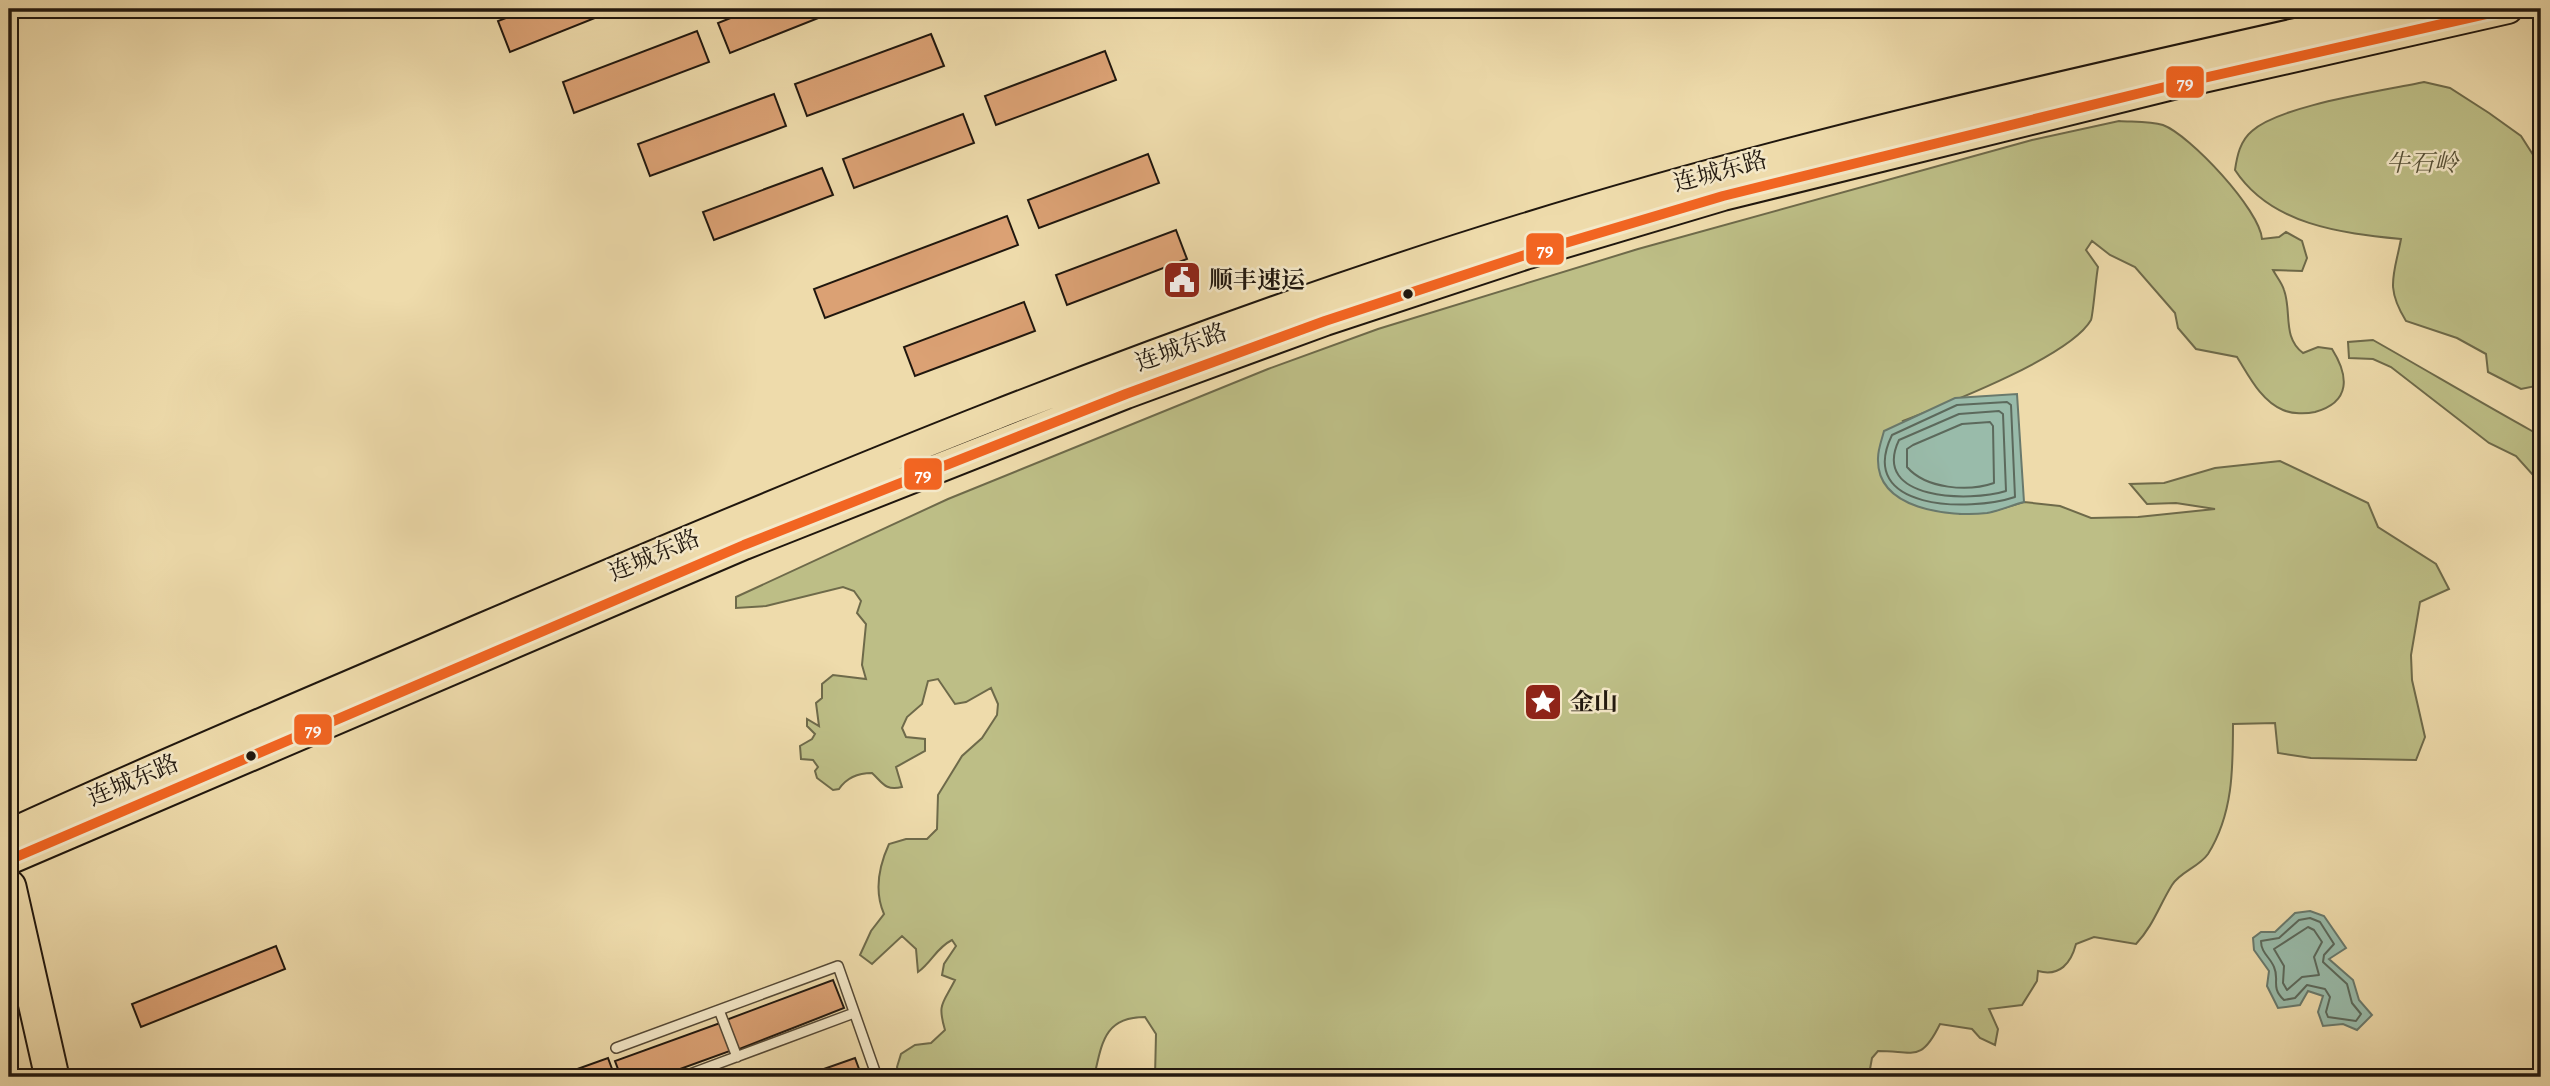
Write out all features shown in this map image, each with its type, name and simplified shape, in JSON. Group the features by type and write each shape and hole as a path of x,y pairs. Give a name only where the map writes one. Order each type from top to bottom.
{"highway":[{"path":"9,887 52,1077"},
{"path":"9,986 31,1077"}],"main road":[{"name":"连城东路","path":"9,834 738,520 1107,374 1319,297 1519,230 1717,171 2403,9"},
{"name":"连城东路","path":"9,860 744,545 1113,399 1325,321 1525,255 1723,196 2164,88 2508,9"}],"lane":[{"path":"616,1048 838,966 877,1077"},
{"path":"719,1010 737,1057"},
{"path":"682,1077 854,1013"}],"green space":[{"name":"牛石岭","path":"2424,82 2450,88 2489,113 2521,136 2537,161 2541,202 2541,385 2521,389 2488,372 2486,354 2457,338 2406,321 2393,290 2401,239 2309,223 2268,203 2250,189 2235,170 2245,139 2266,122 2308,106"},
{"path":"2119,121 2158,124 2175,132 2206,158 2237,193 2258,226 2262,239 2279,237 2286,232 2302,241 2307,258 2302,271 2273,270 2284,290 2292,340 2303,353 2318,347 2332,349 2344,378 2341,395 2327,408 2311,413 2291,412 2275,406 2256,387 2237,357 2196,349 2178,328 2175,313 2135,267 2110,255 2092,241 2086,250 2098,267 2093,311 2091,320 2079,334 2033,364 1903,421 1960,514 1990,512 2024,502 2060,506 2091,518 2138,517 2215,509 2176,503 2147,504 2130,484 2164,483 2215,468 2280,461 2368,503 2378,527 2436,564 2449,589 2420,602 2411,655 2412,680 2425,737 2416,760 2311,758 2278,753 2275,723 2233,724 2230,791 2216,839 2204,859 2172,885 2136,944 2094,937 2076,944 2063,967 2053,972 2038,971 2037,981 2022,1005 1989,1009 1998,1029 1995,1045 1980,1038 1972,1029 1940,1024 1922,1050 1908,1053 1878,1051 1872,1058 1870,1069 1878,1077 1155,1077 1156,1034 1145,1017 1121,1022 1107,1034 1094,1077 899,1077 897,1067 901,1054 915,1045 931,1043 945,1030 941,1009 955,980 942,975 944,964 956,946 952,940 947,943 918,972 916,949 902,936 872,964 860,955 871,931 884,914 879,896 883,861 889,844 906,839 927,839 937,829 938,795 962,756 982,738 997,715 998,704 991,688 966,702 955,704 938,679 928,681 922,704 907,717 902,728 906,737 925,739 925,751 896,767 902,787 888,787 872,773 867,773 853,776 839,789 833,790 817,778 815,771 818,767 813,760 801,759 800,746 815,734 807,726 807,719 819,726 816,703 822,698 822,684 833,675 866,679 862,665 866,624 857,613 861,601 854,591 843,587 766,606 736,608 736,597 948,499 1268,369 1378,329 1638,249 2032,140"},
{"path":"2373,340 2532,431 2541,433 2541,484 2516,456 2489,443 2391,367 2373,359 2349,358 2348,342"}],"water":[{"path":"2017,394 2024,502 1987,513 1954,513 1918,506 1889,489 1881,475 1878,458 1884,431 1955,398"},
{"path":"2310,911 2324,916 2346,948 2329,959 2353,980 2359,1000 2372,1015 2357,1030 2343,1024 2323,1026 2318,1012 2323,996 2308,991 2300,1005 2278,1008 2267,986 2269,971 2254,950 2253,938 2261,932 2275,932 2295,913"}],"building":[{"path":"530,9 603,9 605,14 510,52 498,21"},
{"path":"753,9 823,9 826,15 730,53 718,23"},
{"path":"697,31 709,62 574,113 563,82"},
{"path":"931,34 944,66 807,116 795,84"},
{"path":"1105,51 1116,80 996,125 985,96"},
{"path":"774,94 786,126 650,176 638,144"},
{"path":"963,114 974,143 854,188 843,159"},
{"path":"1148,154 1159,183 1039,228 1028,200"},
{"path":"822,168 833,195 714,240 703,212"},
{"path":"1007,216 1018,245 825,318 814,289"},
{"path":"1176,230 1187,259 1067,305 1056,275"},
{"path":"1024,302 1035,331 915,376 904,347"},
{"path":"276,946 285,969 141,1027 132,1004"},
{"path":"833,980 844,1008 737,1050 726,1020"},
{"path":"720,1023 730,1051 658,1077 621,1077 615,1061"},
{"path":"608,1058 615,1077 555,1077"},
{"path":"855,1058 862,1077 801,1077"}],"transit line":[{"name":"79","path":"9,860 744,545 1126,394 1325,321 1525,255 1723,196 2177,84 2508,9"}],"place":[{"name":"顺丰速运","path":"1182,280"},
{"name":"金山","path":"1543,702"}]}
